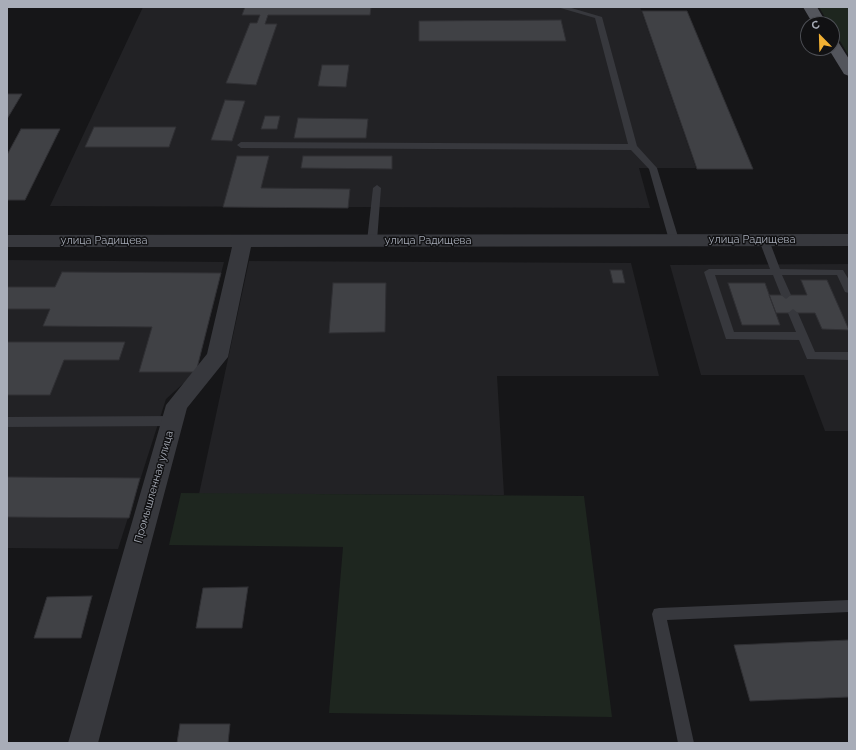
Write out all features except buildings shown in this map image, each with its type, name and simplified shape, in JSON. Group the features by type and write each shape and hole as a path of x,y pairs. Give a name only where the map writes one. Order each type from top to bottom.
{"main road":[{"path":"810,7 815,16"},
{"path":"840,56 849,70"}],"street":[{"name":"улица Радищева","path":"7,241 849,240"},
{"name":"Промышленная улица","path":"82,743 177,405 217,357 243,241"}],"lane":[{"path":"560,7 598,17 633,147 653,168 674,240"},
{"path":"241,145 633,147"},
{"path":"372,241 377,188"},
{"path":"764,240 786,295"},
{"path":"803,336 730,336 709,272 840,272 849,290"},
{"path":"793,313 811,356 849,356"},
{"path":"7,422 172,421"},
{"path":"686,743 659,614 849,606"}],"shaded area":[{"path":"143,7 640,7 696,168 639,168 650,208 50,206"},
{"path":"819,7 849,7 849,56 840,41 840,16 824,16"},
{"path":"7,260 224,262 196,372 166,399 118,549 7,548"},
{"path":"249,261 631,263 659,376 497,376 504,495 199,494"},
{"path":"849,264 849,431 825,431 804,375 701,375 670,265"},
{"path":"181,493 584,496 612,717 329,713 343,547 169,545"}]}
